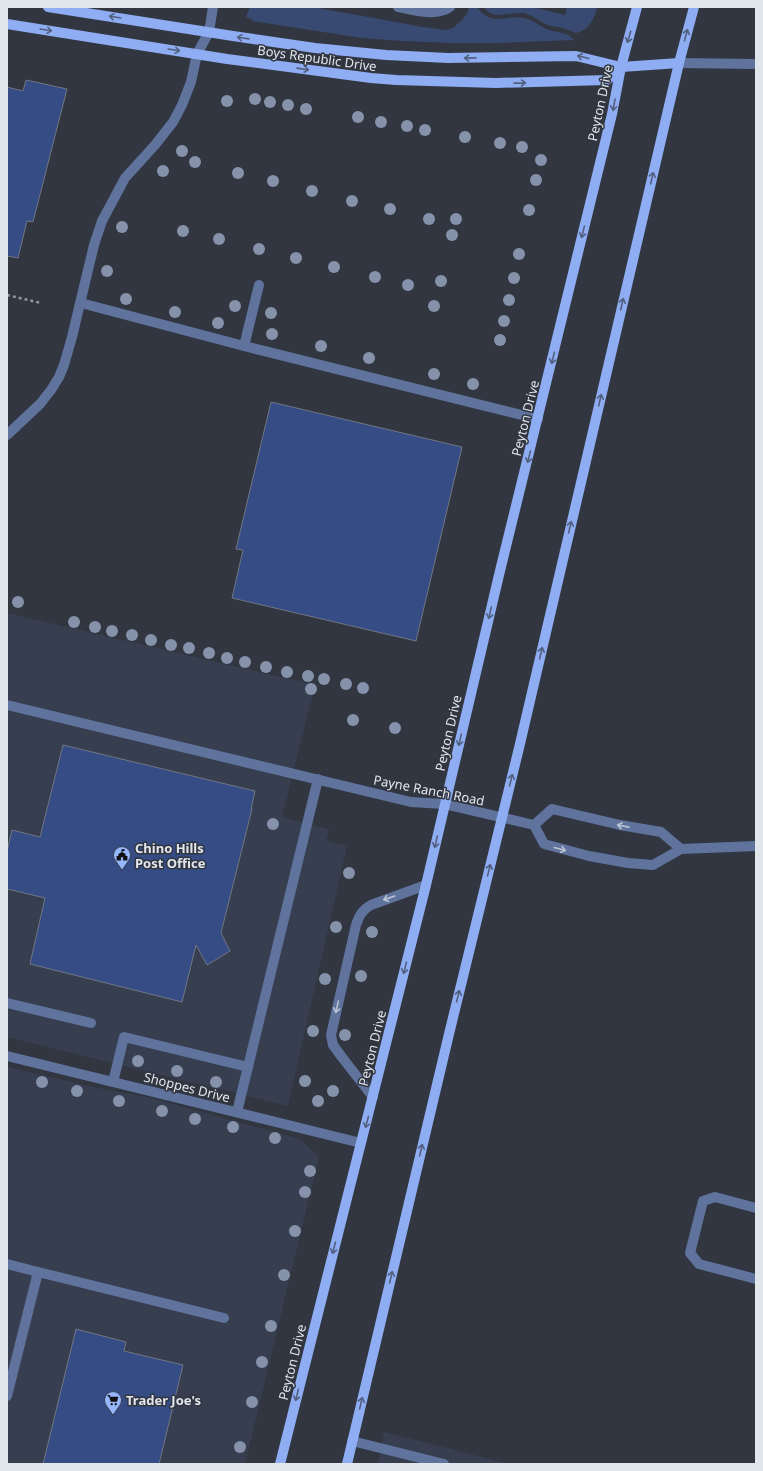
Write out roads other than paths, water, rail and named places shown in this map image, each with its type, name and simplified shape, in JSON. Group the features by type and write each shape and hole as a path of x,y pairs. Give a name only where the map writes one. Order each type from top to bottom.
{"main road":[{"name":"Boys Republic Drive","path":"48,7 315,48 386,55 448,58 576,56 621,67 679,63"},
{"name":"Peyton Drive","path":"280,1464 426,885 499,575 612,114 621,67 637,7"},
{"path":"347,1464 501,817 523,732 679,63 694,7"},
{"name":"Boys Republic Drive","path":"7,24 197,54 371,78 496,83 607,80 621,67"}],"street":[{"path":"7,435 40,404 59,377 64,365 81,303 94,245 102,221 125,178 155,145 176,116 188,90 197,54 208,32 213,7"},
{"path":"398,7 443,12 450,7"},
{"path":"679,63 756,64"},
{"path":"244,346 259,285"},
{"path":"81,303 244,346 538,419"},
{"name":"Payne Ranch Road","path":"7,705 411,802 444,804 534,825"},
{"path":"237,1112 318,779"},
{"path":"681,850 661,832 612,823 552,809 534,825 544,844 583,855 628,863 653,865 681,850 756,846"},
{"path":"373,1097 333,1045 331,1035 356,925 359,916 364,909 371,904 426,885"},
{"path":"7,1003 91,1023"},
{"path":"113,1082 124,1037 248,1067"},
{"name":"Shoppes Drive","path":"7,1056 361,1143"},
{"path":"756,1208 715,1197 703,1202 690,1253 699,1264 756,1279"},
{"path":"7,1264 224,1318"},
{"path":"7,1396 38,1272"},
{"path":"352,1441 444,1464"}],"place":[{"name":"Chino Hills Post Office","path":"122,870"},
{"name":"Trader Joe's","path":"113,1415"}]}
